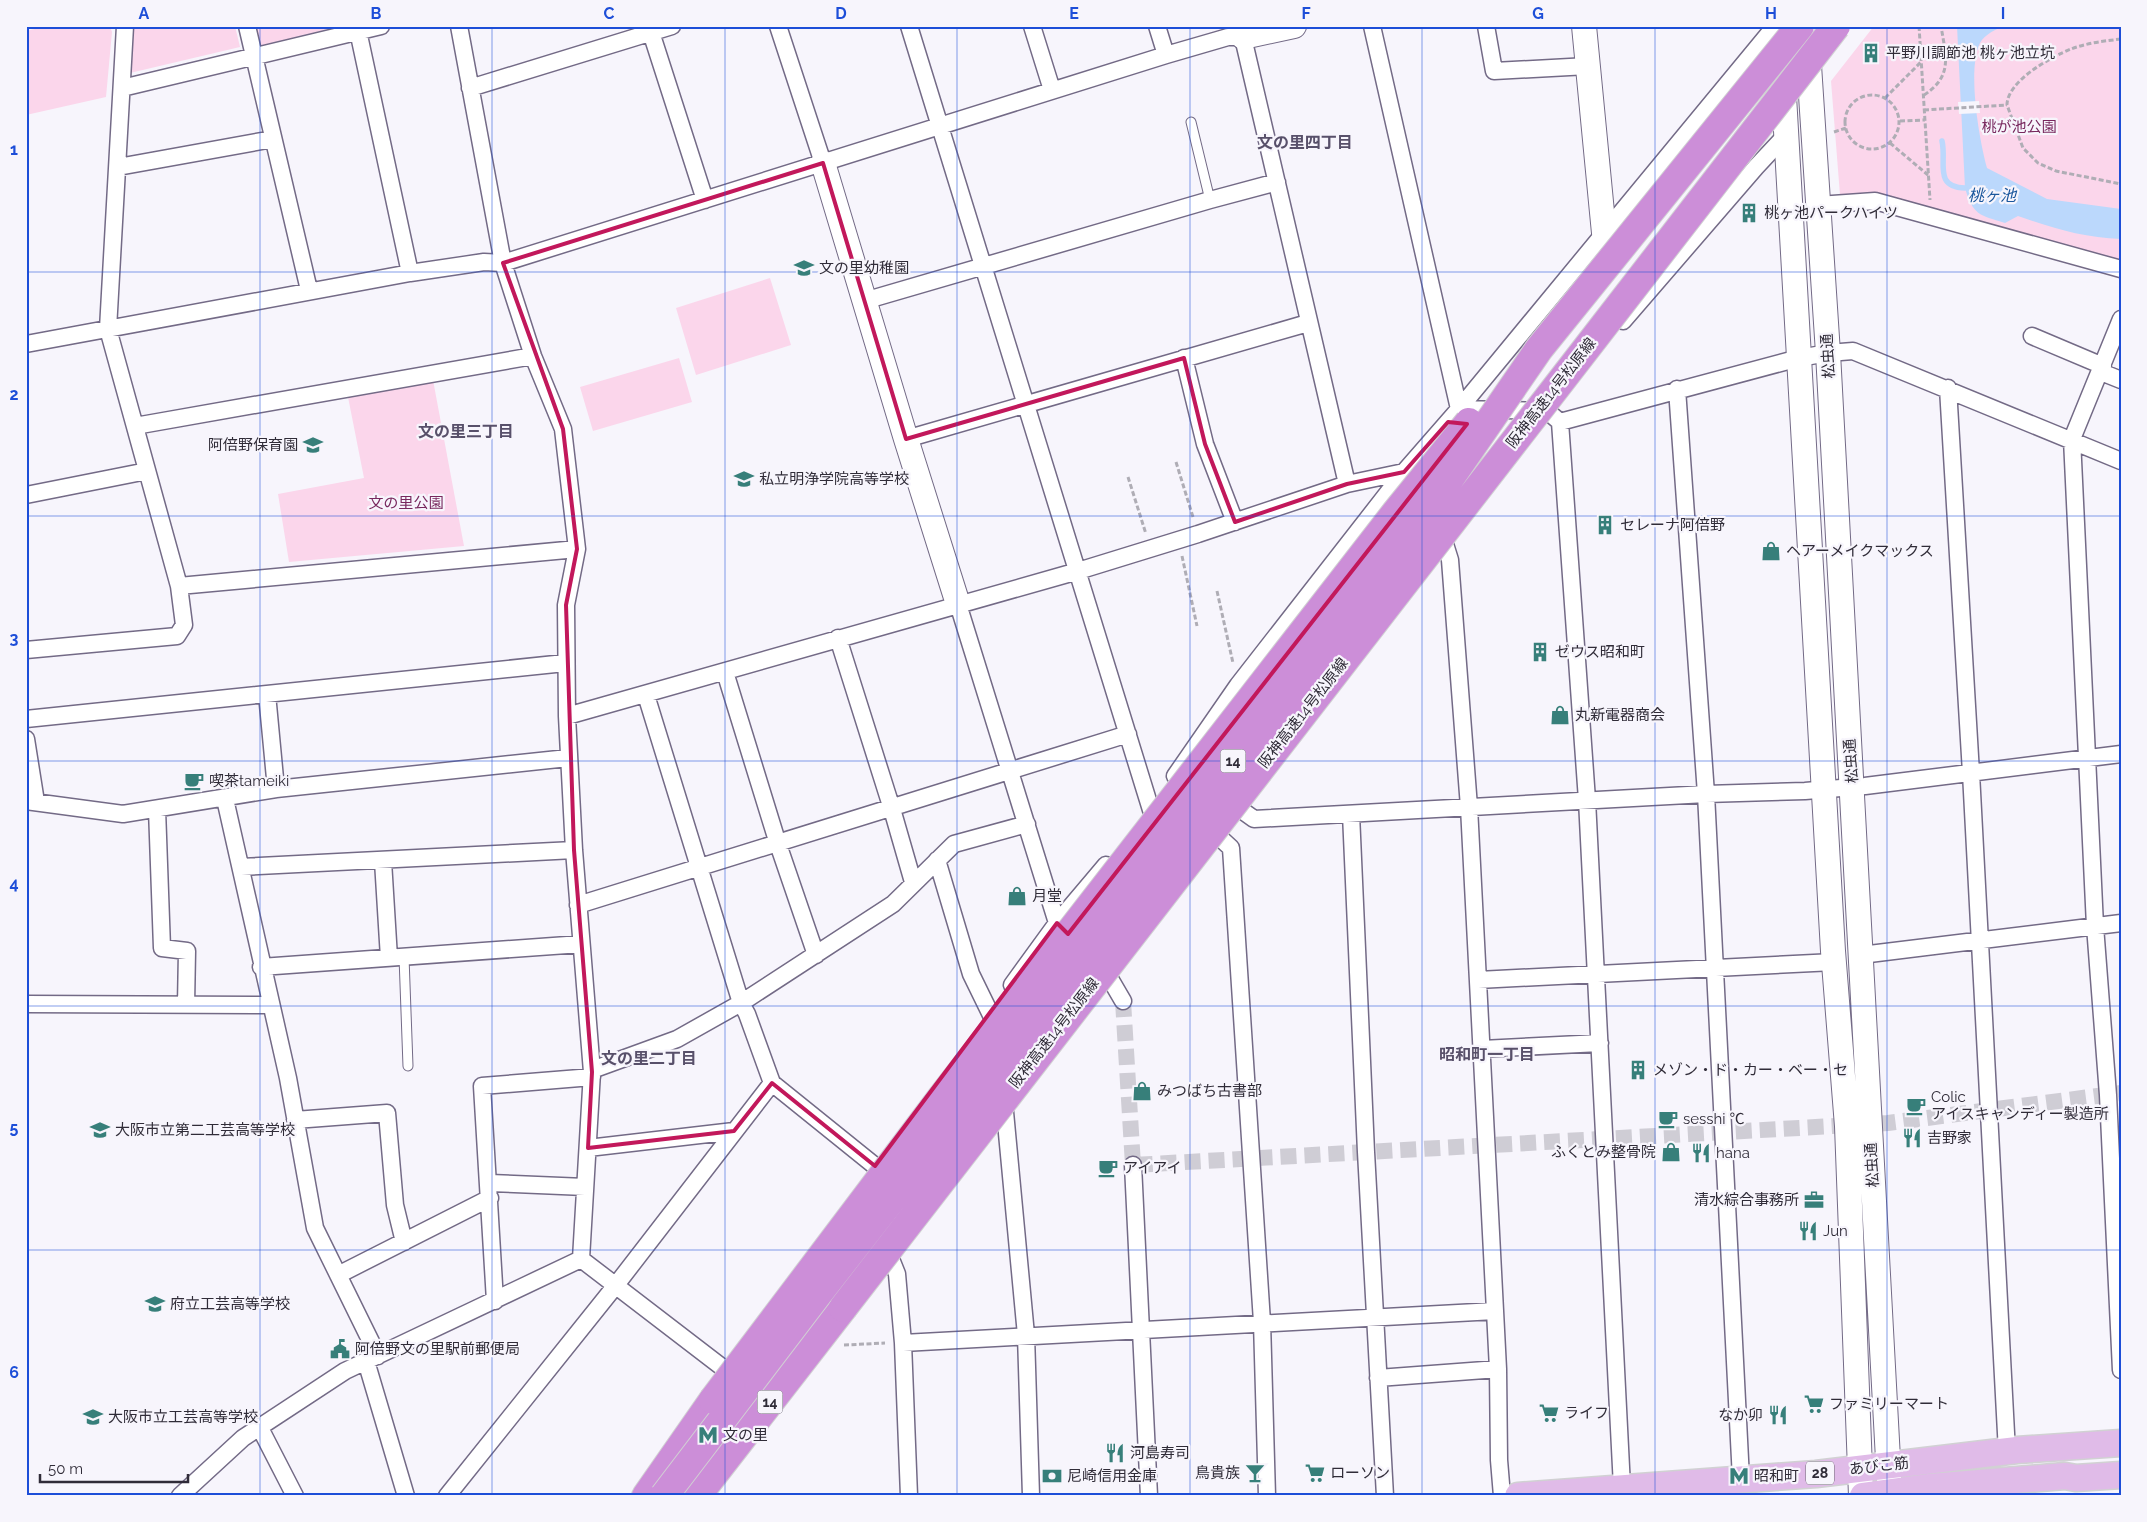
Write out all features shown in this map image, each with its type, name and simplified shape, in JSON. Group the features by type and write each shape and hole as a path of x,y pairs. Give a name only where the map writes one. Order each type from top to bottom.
{"highway":[{"name":"阪神高速14号松原線","path":"664,1496 818,1294 1427,512 1539,349 1800,26"},
{"name":"阪神高速14号松原線","path":"697,1496 1836,26"},
{"path":"646,1496 713,1400 941,1098 1396,512 1469,421 1539,349"}],"main road":[{"name":"あびこ筋","path":"1518,1496 1860,1469 2086,1444 2121,1443"},
{"name":"あびこ筋","path":"1862,1496 2006,1489 2065,1476 2076,1478 2121,1475"}],"street":[{"path":"26,650 177,636 184,625 179,586 108,329 125,26"},
{"path":"247,26 309,290"},
{"path":"122,88 357,29 381,26"},
{"path":"459,26 502,262 533,356 563,429 577,549 566,605 565,663 568,758 574,850 592,1073 581,1259"},
{"path":"470,88 650,30 672,26"},
{"path":"778,26 823,163 906,439 1057,923 1109,977 1123,1001"},
{"path":"909,26 984,266 1025,406 1152,810"},
{"path":"1032,26 1052,90"},
{"path":"1157,26 1166,55"},
{"path":"26,344 309,290 484,262 502,262 1242,32 1294,26"},
{"path":"1372,26 1454,416"},
{"path":"1486,26 1494,71 1588,66"},
{"path":"1584,26 1604,233"},
{"path":"631,1496 727,1371 875,1166 991,1015 1057,923 1152,810 1238,685 1404,472 1454,416 1775,26"},
{"name":"松虫通","path":"1780,26 1826,789 1834,962 1847,1126 1862,1496"},
{"name":"松虫通","path":"1806,26 1828,352 1853,787 1890,1494"},
{"path":"1810,76 1849,26"},
{"path":"357,29 410,273"},
{"path":"650,30 705,200"},
{"path":"1242,32 1308,323 1347,484"},
{"path":"710,1496 891,1259 1445,544 1530,431 1756,167 1786,135"},
{"path":"118,167 273,139"},
{"path":"864,301 1277,182"},
{"path":"1818,205 1875,201 2121,269"},
{"path":"2121,319 2072,439 2095,926 2108,1095 2121,1370"},
{"path":"906,439 1308,323"},
{"path":"2032,336 2121,380"},
{"path":"1560,422 1677,389 1799,358 1828,352 1853,351 1948,388 2121,461"},
{"path":"135,426 533,356"},
{"path":"1184,358 1205,444 1235,522"},
{"path":"1948,388 1971,773 2007,1452"},
{"path":"1677,389 1706,794 1741,1479"},
{"path":"1454,416 1547,411 1560,422 1587,800 1622,1487"},
{"path":"1454,416 1530,431"},
{"path":"26,495 147,471"},
{"path":"567,716 1078,571 1198,534 1347,484 1404,472"},
{"path":"1445,544 1450,560 1469,807 1498,1369 1498,1460 1502,1496"},
{"path":"179,586 577,549"},
{"path":"838,638 913,882"},
{"path":"26,719 565,663"},
{"path":"725,672 778,844 816,955"},
{"path":"267,694 276,789"},
{"path":"646,695 741,1003 748,1014 772,1083 875,1166"},
{"path":"578,904 892,809 1010,768 1128,734"},
{"path":"26,739 31,801 124,814 276,789 568,758"},
{"path":"1240,809 1254,819 1587,800 1826,789 2121,754"},
{"path":"224,799 241,867 295,1120 315,1228 338,1275 372,1359 406,1496"},
{"path":"157,809 162,948 187,951 186,1005"},
{"path":"1351,814 1385,1496"},
{"path":"495,1301 490,1191 482,1086 592,1073 677,1038 741,1003 893,904 913,882 954,844 1027,824"},
{"path":"1218,836 1231,848 1262,1322 1267,1496"},
{"path":"241,867 574,850"},
{"path":"937,860 971,974 991,1015"},
{"path":"383,861 396,957"},
{"path":"1861,955 2121,923"},
{"path":"261,967 581,944"},
{"path":"1478,980 1834,962"},
{"path":"26,1004 270,1005"},
{"path":"1482,1049 1600,1043"},
{"path":"447,1496 616,1285 772,1083"},
{"path":"1005,1112 1026,1335 1031,1496"},
{"path":"295,1120 387,1113 396,1204 404,1242"},
{"path":"588,1148 734,1132"},
{"path":"1133,1165 1149,1496"},
{"path":"338,1275 404,1242 490,1191 585,1187"},
{"path":"581,1259 727,1371"},
{"path":"180,1496 244,1438 345,1371 581,1259"},
{"path":"891,1259 897,1274 903,1343 909,1496"},
{"path":"903,1343 1026,1335 1142,1332 1262,1322 1495,1311"},
{"path":"1378,1378 1498,1369"},
{"path":"260,1428 295,1496"}],"lane":[{"path":"1191,122 1210,200"},
{"path":"396,957 408,1066"}],"path":[{"path":"1919,26 1931,216"},
{"path":"1924,96 1936,88 1943,76 1945,58 1942,26"},
{"path":"2121,39 2073,49 2051,59 2019,82 2009,94 2007,105 2023,148 2038,163 2056,171 2121,184"},
{"path":"1885,98 1922,61"},
{"path":"1873,95 1885,98 1894,106 1900,121 1898,133 1890,143 1880,149 1864,148 1850,139 1846,128 1848,110 1856,100 1873,95"},
{"path":"1924,110 2007,105"},
{"path":"1900,121 1925,120"},
{"path":"1890,143 1929,176"},
{"path":"1176,462 1198,534"},
{"path":"1128,477 1150,549"},
{"path":"1179,540 1197,626"},
{"path":"1217,592 1238,685"},
{"path":"843,1345 903,1343"}],"highlighted area":[{"path":"823,163 906,439 1184,358 1205,444 1235,522 1347,484 1404,472 1448,422 1467,424 1068,934 1057,923 875,1166 772,1083 734,1131 588,1148 592,1072 574,850 566,605 577,549 563,429 503,263"}],"green space":[{"path":"48,26 110,26 112,32 106,97 26,115 26,31"},
{"path":"133,26 235,26 240,47 130,73"},
{"path":"253,26 341,26 259,46"},
{"name":"桃が池公園","path":"1874,26 2121,26 2121,260 1874,193 1840,195 1831,81"},
{"path":"770,278 791,345 696,375 676,308"},
{"path":"679,358 692,402 593,431 580,387"},
{"name":"文の里公園","path":"433,380 464,546 289,562 278,494 364,478 348,397"}],"water":[{"name":"桃ヶ池","path":"1957,26 2005,26 1984,37 1976,55 1974,69 1978,123 1987,168 2047,199 2121,209 2121,239 2094,237 2068,232 2018,216 2005,223 1983,216 1974,209 1965,188"}],"pier":[{"path":"1979,101 1980,113 1959,114 1958,102"}],"waterway":[{"path":"1942,141 1943,172 1945,178 1955,187 1965,188"}],"tunnel":[{"path":"1123,1001 1133,1165 1888,1123 2121,1093"}],"place":[{"name":"平野川調節池 桃ヶ池立坑","path":"1871,53"},
{"name":"桃ヶ池パークハイツ","path":"1749,213"},
{"name":"文の里幼稚園","path":"804,268"},
{"name":"阿倍野保育園","path":"313,445"},
{"name":"私立明浄学院高等学校","path":"744,479"},
{"name":"セレーナ阿倍野","path":"1605,525"},
{"name":"ヘアーメイクマックス","path":"1771,551"},
{"name":"ゼウス昭和町","path":"1540,652"},
{"name":"丸新電器商会","path":"1560,715"},
{"name":"喫茶tameiki","path":"194,781"},
{"name":"月堂","path":"1017,896"},
{"name":"メゾン・ド・カー・ベー・セ","path":"1638,1070"},
{"name":"みつばち古書部","path":"1142,1091"},
{"name":"Colic アイスキャンディー製造所","path":"1916,1106"},
{"name":"sesshi ℃","path":"1668,1119"},
{"name":"大阪市立第二工芸高等学校","path":"100,1130"},
{"name":"吉野家","path":"1912,1138"},
{"name":"ふくとみ整骨院","path":"1671,1152"},
{"name":"hana","path":"1701,1153"},
{"name":"アイアイ","path":"1108,1168"},
{"name":"清水綜合事務所","path":"1814,1200"},
{"name":"Jun","path":"1808,1231"},
{"name":"府立工芸高等学校","path":"155,1304"},
{"name":"阿倍野文の里駅前郵便局","path":"340,1349"},
{"name":"ファミリーマート","path":"1814,1404"},
{"name":"ライフ","path":"1549,1413"},
{"name":"なか卯","path":"1778,1415"},
{"name":"大阪市立工芸高等学校","path":"93,1417"},
{"name":"文の里","path":"708,1435"},
{"name":"河島寿司","path":"1115,1453"},
{"name":"鳥貴族","path":"1255,1473"},
{"name":"ローソン","path":"1315,1473"},
{"name":"尼崎信用金庫","path":"1052,1476"},
{"name":"昭和町","path":"1739,1476"}],"district":[{"name":"文の里四丁目","path":"1305,142"},
{"name":"文の里三丁目","path":"466,431"},
{"name":"昭和町一丁目","path":"1487,1054"},
{"name":"文の里二丁目","path":"649,1058"}]}
